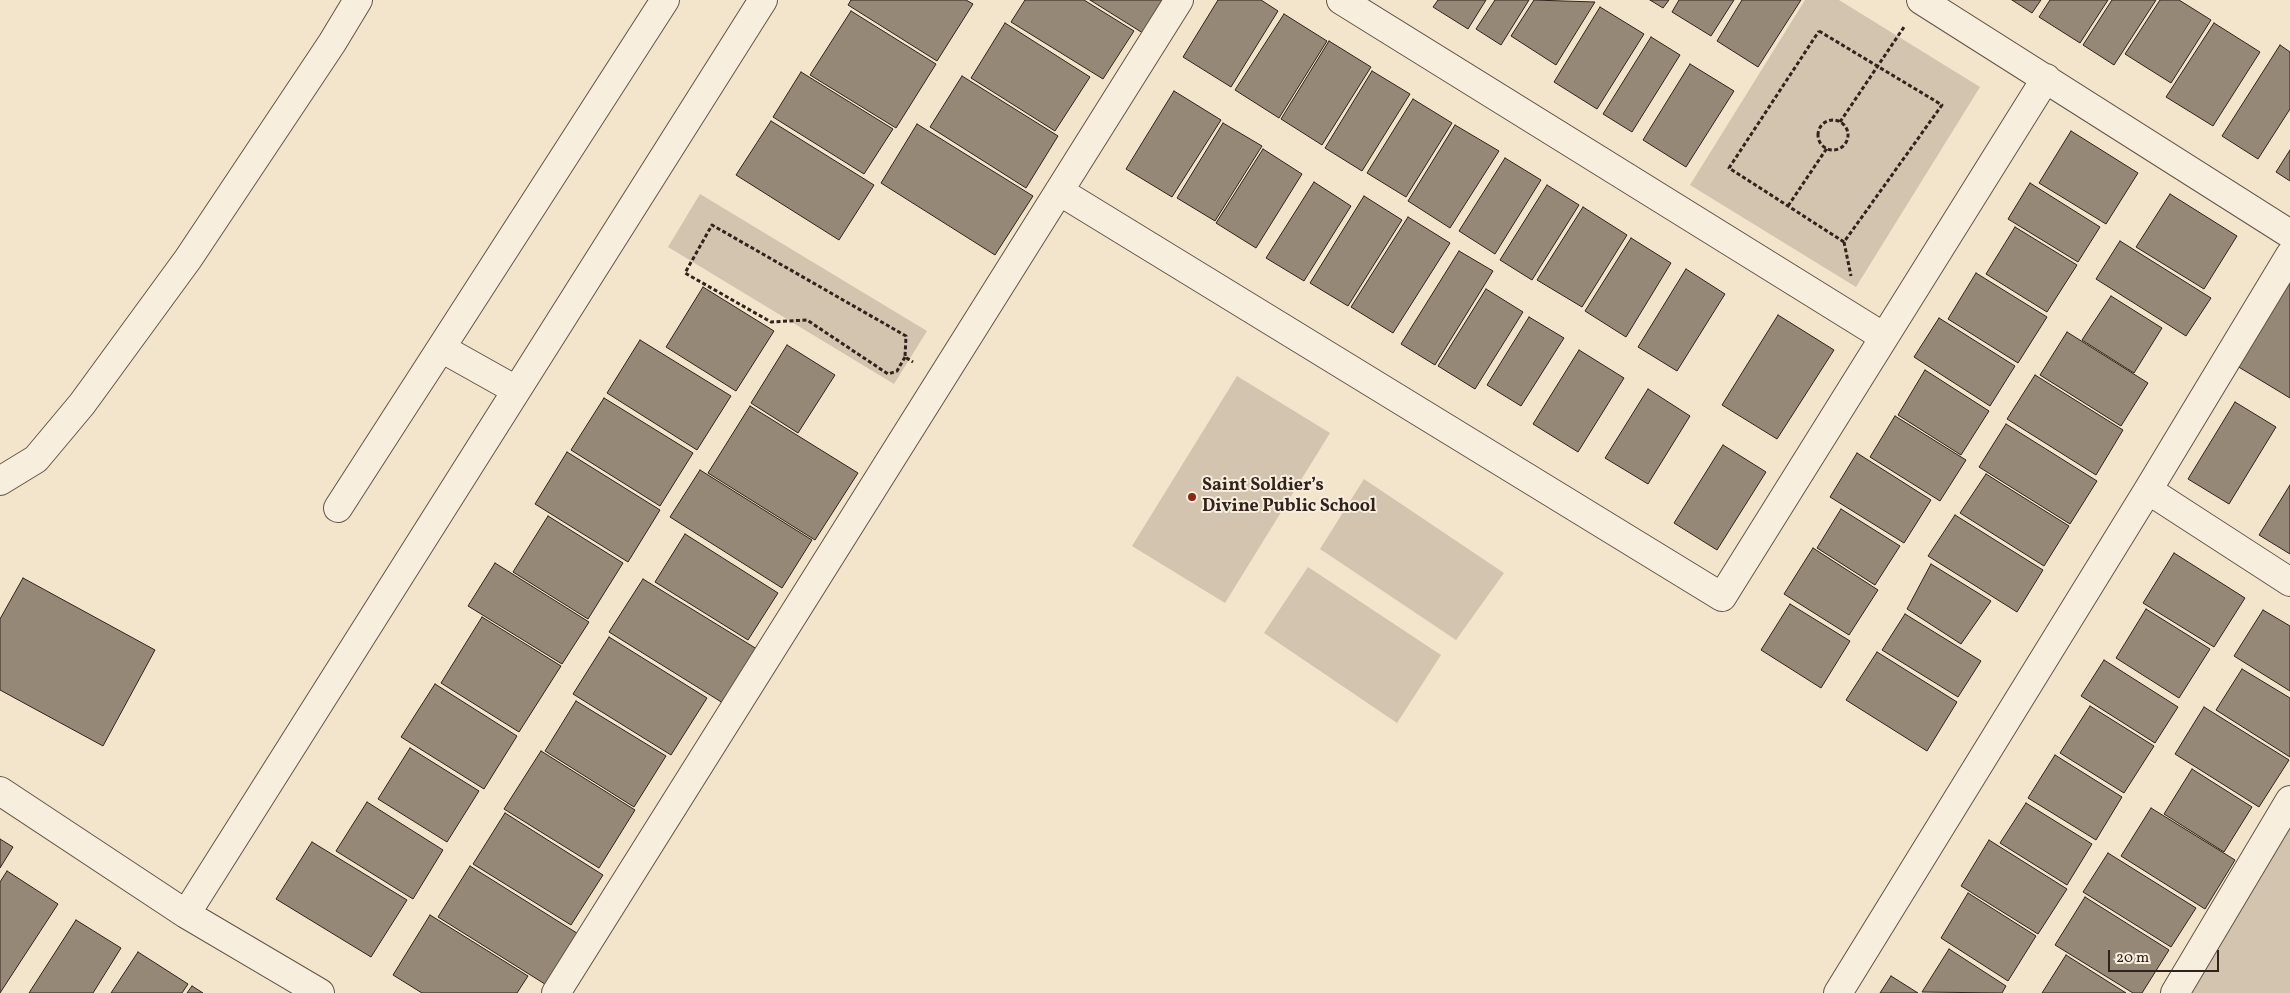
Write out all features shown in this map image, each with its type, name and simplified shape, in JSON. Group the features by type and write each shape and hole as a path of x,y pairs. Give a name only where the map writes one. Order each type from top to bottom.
{"street":[{"path":"0,481 36,459 82,404 194,251 332,43 358,0"},
{"path":"338,508 665,0"},
{"path":"186,914 763,0"},
{"path":"556,993 1179,0"},
{"path":"1342,0 1884,337"},
{"path":"1922,0 2290,234"},
{"path":"1060,190 1722,597 2046,78"},
{"path":"1838,993 2148,490 2290,255"},
{"path":"441,348 516,390"},
{"path":"2148,490 2290,582"},
{"path":"0,791 186,914 320,993"},
{"path":"2175,993 2290,800"}],"path":[{"path":"1840,122 1922,0"},
{"path":"1819,31 1877,66 1942,105 1844,242 1729,168 1819,31"},
{"path":"1826,122 1840,122 1846,129 1847,139 1841,147 1827,148 1820,142 1819,128 1826,122"},
{"path":"1788,206 1827,148"},
{"path":"712,225 906,336 905,357 898,371 888,374 806,320 771,322 685,273 712,225"},
{"path":"905,357 940,381"}],"shaded area":[{"path":"1805,0 1839,0 1980,87 1856,287 1690,185"},
{"path":"700,194 927,331 894,384 668,247"},
{"path":"1237,376 1330,433 1225,603 1132,546"},
{"path":"1364,479 1504,573 1456,640 1320,549"},
{"path":"1308,567 1441,655 1397,723 1264,633"},
{"path":"2290,825 2290,993 2186,993"}],"building":[{"path":"851,0 966,0 973,4 937,61 848,5"},
{"path":"1025,0 1084,0 1134,31 1103,79 1011,22"},
{"path":"1090,0 1168,0 1146,35"},
{"path":"1218,0 1261,0 1278,11 1231,87 1183,57"},
{"path":"1438,0 1486,0 1468,29 1433,7"},
{"path":"1495,0 1529,0 1501,45 1476,29"},
{"path":"1534,0 1595,2 1556,65 1511,36"},
{"path":"1650,0 1669,0 1663,8"},
{"path":"1679,0 1734,0 1711,36 1672,12"},
{"path":"1742,0 1801,0 1758,67 1717,41"},
{"path":"2012,0 2041,0 2032,13"},
{"path":"2050,0 2108,0 2080,43 2039,17"},
{"path":"2112,0 2156,0 2114,65 2083,45"},
{"path":"2160,0 2179,0 2211,20 2171,83 2125,54"},
{"path":"1600,7 1644,34 1597,109 1554,82"},
{"path":"851,11 936,64 896,128 810,75"},
{"path":"1284,14 1327,41 1279,118 1235,90"},
{"path":"1005,23 1090,77 1055,131 971,78"},
{"path":"2214,23 2260,52 2213,126 2166,97"},
{"path":"1651,37 1680,55 1632,132 1603,114"},
{"path":"1329,41 1371,67 1322,145 1281,119"},
{"path":"2280,45 2290,52 2290,109 2258,159 2222,136"},
{"path":"1690,64 1734,91 1686,167 1643,140"},
{"path":"1372,71 1410,94 1362,171 1325,148"},
{"path":"801,72 893,129 864,174 773,117"},
{"path":"962,76 1058,136 1026,188 930,127"},
{"path":"1174,91 1221,120 1172,197 1126,169"},
{"path":"1413,99 1452,123 1406,197 1367,173"},
{"path":"771,121 874,185 839,240 736,175"},
{"path":"1223,123 1262,146 1215,221 1177,198"},
{"path":"917,124 1033,196 995,255 881,183"},
{"path":"1455,125 1499,151 1450,228 1408,201"},
{"path":"2071,131 2138,173 2106,224 2039,183"},
{"path":"1263,149 1302,174 1256,248 1216,223"},
{"path":"2290,150 2290,181 2276,172"},
{"path":"1505,158 1541,180 1495,254 1459,231"},
{"path":"1314,182 1351,206 1304,281 1266,258"},
{"path":"2030,183 2100,227 2078,262 2008,219"},
{"path":"1547,185 1579,205 1532,280 1500,260"},
{"path":"2170,194 2237,236 2204,289 2136,247"},
{"path":"1364,196 1402,220 1348,306 1310,283"},
{"path":"1583,207 1627,235 1582,307 1537,280"},
{"path":"1408,217 1450,243 1393,333 1351,307"},
{"path":"2015,227 2077,265 2047,312 1986,274"},
{"path":"1631,238 1671,263 1626,337 1585,311"},
{"path":"2120,241 2211,298 2186,336 2096,279"},
{"path":"1459,251 1493,271 1435,365 1401,344"},
{"path":"1686,269 1725,294 1677,371 1638,347"},
{"path":"1976,273 2047,317 2018,363 1948,319"},
{"path":"2290,279 2290,398 2237,366"},
{"path":"703,287 774,331 736,391 666,347"},
{"path":"1486,289 1523,312 1475,389 1438,366"},
{"path":"2111,296 2162,328 2134,373 2082,340"},
{"path":"1778,315 1834,350 1777,439 1722,405"},
{"path":"1529,317 1564,338 1521,406 1487,385"},
{"path":"1939,318 2015,366 1990,406 1914,357"},
{"path":"2067,332 2148,383 2121,426 2040,375"},
{"path":"640,340 731,396 697,450 607,393"},
{"path":"787,345 835,375 798,433 751,403"},
{"path":"1579,350 1624,378 1578,452 1533,424"},
{"path":"1925,370 1989,411 1961,455 1898,415"},
{"path":"2035,375 2123,430 2096,475 2007,419"},
{"path":"1648,389 1690,416 1648,484 1605,458"},
{"path":"604,398 693,453 660,506 571,450"},
{"path":"2235,402 2276,427 2229,504 2188,479"},
{"path":"750,406 858,473 815,540 708,473"},
{"path":"1895,416 1966,460 1940,501 1870,457"},
{"path":"2006,424 2097,481 2070,524 1979,467"},
{"path":"1723,445 1766,472 1717,550 1674,523"},
{"path":"567,452 660,510 628,562 535,504"},
{"path":"1857,453 1931,500 1904,543 1830,497"},
{"path":"700,470 812,540 782,588 670,517"},
{"path":"1986,474 2069,526 2044,566 1960,513"},
{"path":"2290,485 2290,554 2259,535"},
{"path":"1841,509 1900,546 1875,585 1817,548"},
{"path":"1955,515 2043,570 2017,612 1928,556"},
{"path":"548,516 623,563 588,619 513,572"},
{"path":"685,534 778,593 748,640 655,582"},
{"path":"1813,548 1878,590 1849,635 1784,594"},
{"path":"2174,553 2245,598 2214,647 2143,603"},
{"path":"495,563 589,622 562,664 468,606"},
{"path":"1931,564 1991,601 1961,644 1907,609"},
{"path":"23,578 155,650 103,746 0,690 0,619"},
{"path":"643,579 765,654 731,708 609,632"},
{"path":"1790,604 1850,641 1821,688 1761,650"},
{"path":"2146,609 2210,649 2179,698 2116,658"},
{"path":"2263,610 2290,626 2290,691 2234,656"},
{"path":"1905,614 1981,661 1958,697 1882,650"},
{"path":"482,617 561,666 519,732 441,683"},
{"path":"609,637 707,698 671,755 573,694"},
{"path":"1877,652 1957,702 1927,751 1846,700"},
{"path":"2104,660 2178,707 2155,743 2081,696"},
{"path":"2242,669 2290,698 2290,757 2216,710"},
{"path":"435,684 517,736 484,789 401,737"},
{"path":"576,701 666,756 634,807 545,751"},
{"path":"2090,706 2154,746 2124,793 2060,753"},
{"path":"2204,707 2289,760 2259,807 2175,754"},
{"path":"410,748 479,791 447,842 378,799"},
{"path":"541,751 635,810 599,868 504,809"},
{"path":"2055,755 2122,797 2096,840 2028,798"},
{"path":"2192,769 2252,807 2224,852 2164,814"},
{"path":"367,802 443,850 413,899 336,851"},
{"path":"2026,803 2092,844 2067,885 2000,843"},
{"path":"2151,808 2235,860 2205,909 2121,856"},
{"path":"505,813 603,875 571,925 473,864"},
{"path":"0,839 13,847 0,868"},
{"path":"1989,840 2067,889 2038,934 1961,886"},
{"path":"312,842 407,900 371,957 276,899"},
{"path":"2108,853 2196,908 2171,947 2083,892"},
{"path":"470,866 580,935 548,986 438,917"},
{"path":"7,871 58,904 0,993 0,882"},
{"path":"1968,893 2036,936 2008,981 1941,938"},
{"path":"2085,897 2169,950 2142,993 2133,993 2055,945"},
{"path":"430,915 528,976 517,993 422,993 393,975"},
{"path":"76,920 121,948 93,993 29,993"},
{"path":"1949,949 2006,986 2002,993 1922,992"},
{"path":"138,952 188,984 182,993 111,993"},
{"path":"2066,955 2126,993 2042,993"},
{"path":"1891,976 1918,993 1880,993"},
{"path":"192,986 203,993 187,993"}],"place":[{"name":"Saint Soldier’s Divine Public School","path":"1192,497"}]}
